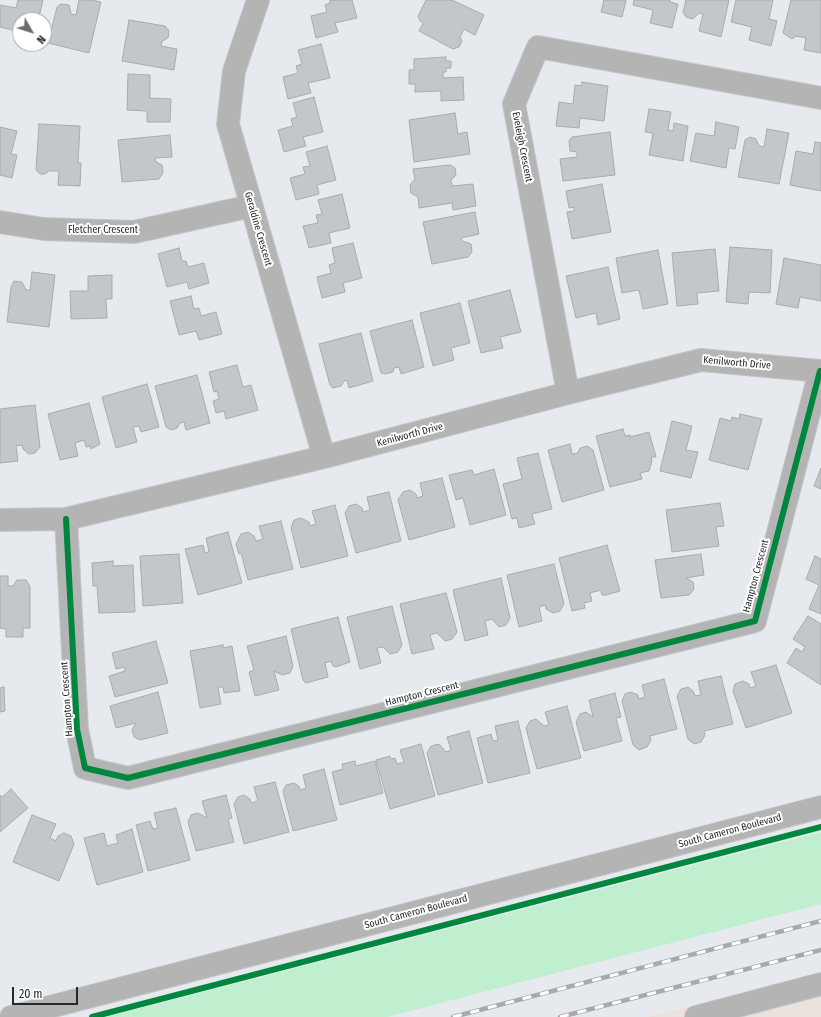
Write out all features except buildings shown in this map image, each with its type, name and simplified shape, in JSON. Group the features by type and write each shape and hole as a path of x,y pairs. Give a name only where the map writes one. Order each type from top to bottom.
{"street":[{"name":"Geraldine Crescent","path":"258,0 234,71 228,124 324,458"},
{"name":"Eveleigh Crescent","path":"568,393 514,104 538,47 821,98"},
{"name":"Fletcher Crescent","path":"0,222 44,229 134,232 251,206"},
{"name":"Kenilworth Drive","path":"0,520 66,519 324,458 568,393 701,360 820,371"},
{"name":"Hampton Crescent","path":"66,519 78,729 85,768 128,778 755,620 820,371"},
{"name":"South Cameron Boulevard","path":"11,1017 821,808"},
{"path":"696,1017 821,984"}],"shaded area":[{"path":"821,973 821,1017 647,1017"}],"green space":[{"path":"821,832 821,904 387,1017 107,1017"}],"railway":[{"path":"453,1017 821,921"},
{"path":"560,1017 821,950"}],"cycle path":[{"path":"66,519 77,729 85,768 128,778 755,621 820,371"},
{"path":"92,1017 821,827"}]}
